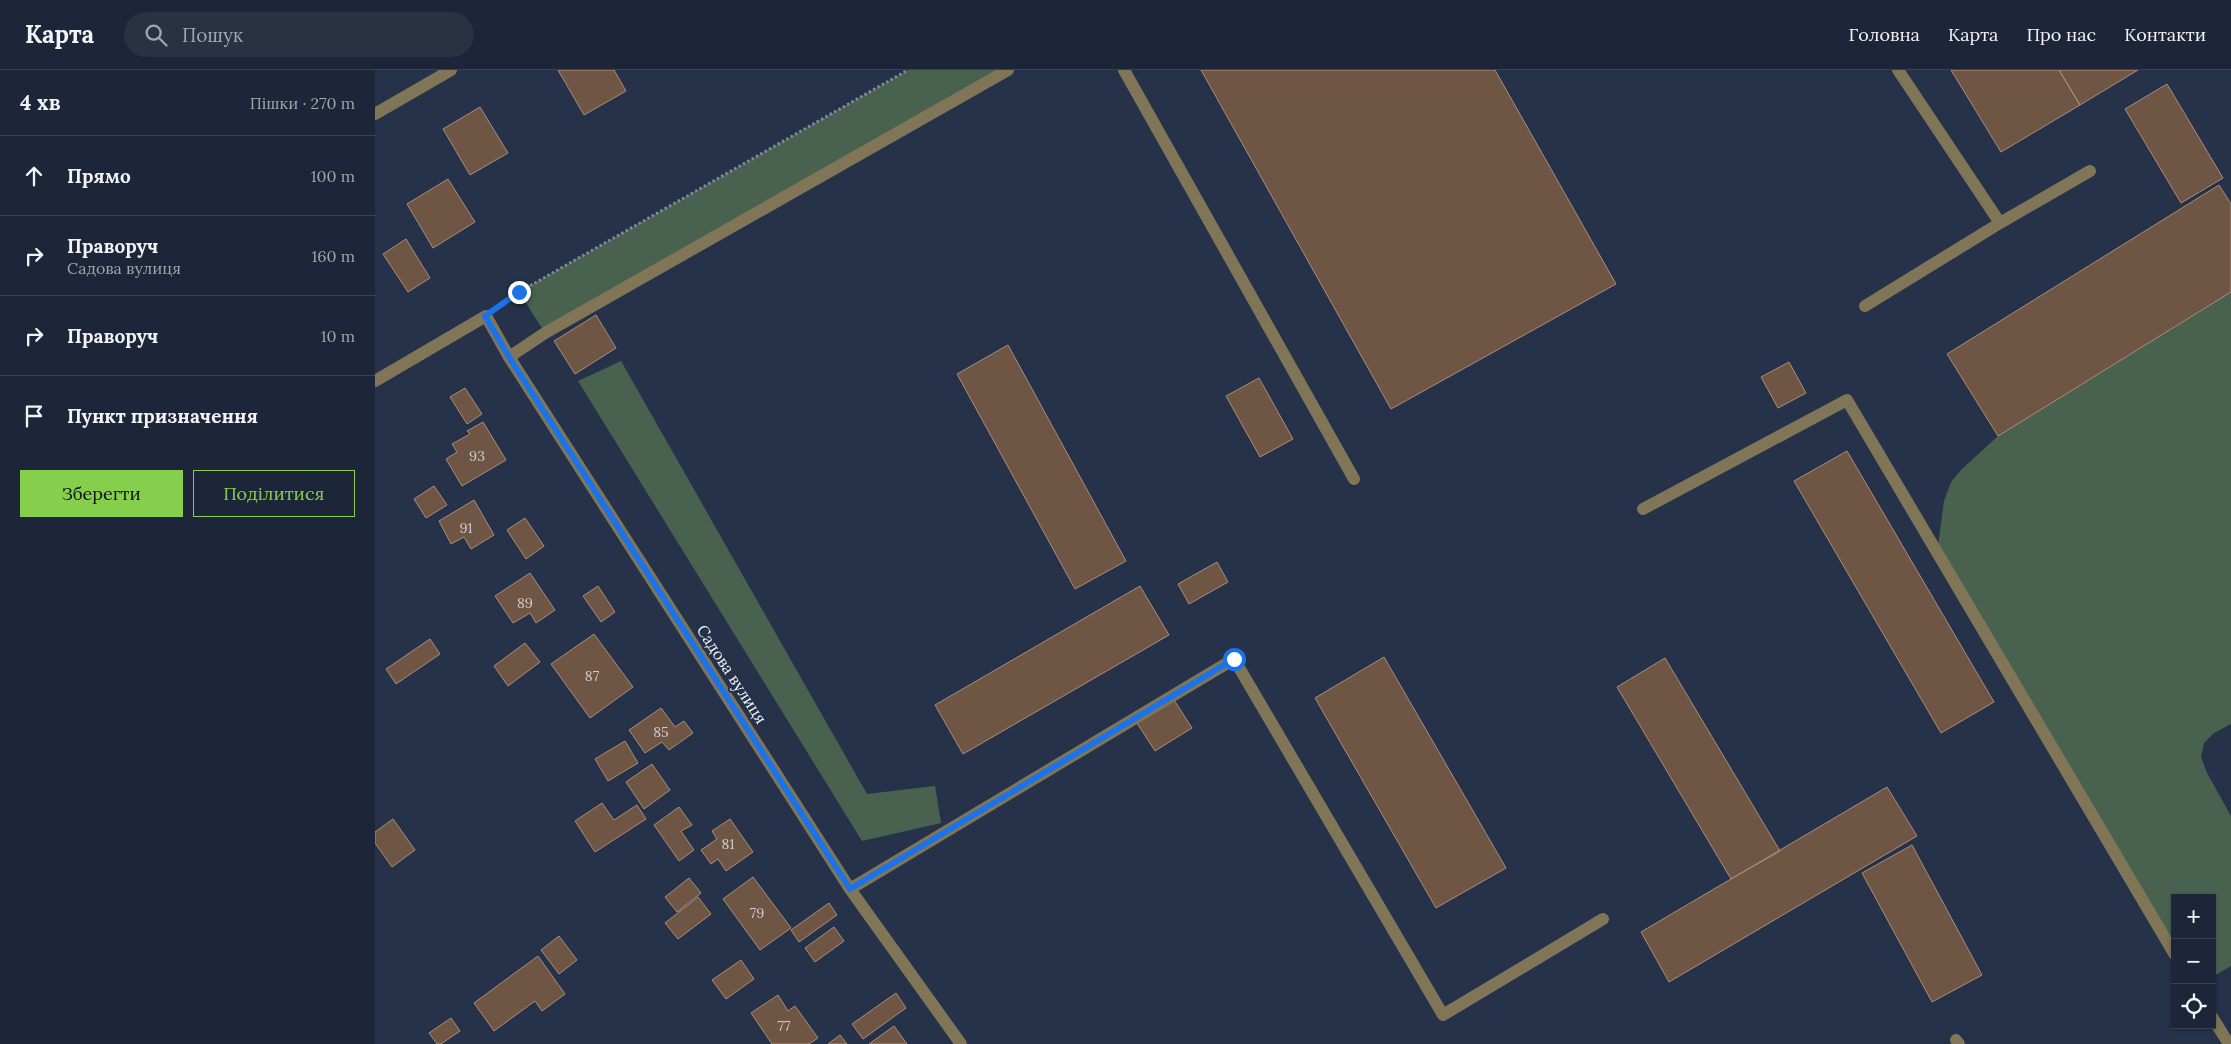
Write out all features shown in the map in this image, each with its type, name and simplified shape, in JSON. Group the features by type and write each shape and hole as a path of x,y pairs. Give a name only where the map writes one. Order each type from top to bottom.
{"street":[{"path":"375,114 451,70"},
{"path":"509,357 545,333 1008,70"},
{"path":"1124,70 1354,479"},
{"path":"1898,70 2000,223"},
{"path":"1865,306 2000,223 2090,171"},
{"path":"375,381 485,316"},
{"name":"Садова вулиця","path":"485,316 509,357 850,889 961,1044"},
{"path":"1643,509 1847,400 2171,947"},
{"path":"850,889 1234,659 1443,1015 1603,919"},
{"path":"2216,1023 2229,1044"}],"path":[{"path":"485,316 519,292 908,70"}],"green space":[{"path":"908,70 1008,70 545,333 519,292"},
{"path":"2231,292 2231,724 2214,733 2204,743 2201,757 2207,773 2231,816 2231,966 2216,975 2216,894 2171,894 2171,948 1937,553 1944,501 1951,482 1962,469 1998,436"},
{"path":"621,361 867,794 935,786 941,823 862,841 578,381"}],"building":[{"path":"558,70 614,70 626,91 584,115"},
{"path":"1201,70 1495,70 1616,284 1391,409"},
{"path":"1951,70 2059,70 2080,105 2001,152"},
{"path":"2059,70 2138,70 2080,105"},
{"path":"2167,84 2223,178 2181,203 2125,109"},
{"path":"480,107 508,153 470,175 443,129"},
{"path":"448,179 475,222 433,248 407,204"},
{"path":"2219,185 2231,204 2231,292 1998,436 1947,354"},
{"path":"406,239 430,278 408,292 383,254"},
{"path":"596,315 616,348 575,374 554,341"},
{"path":"1008,345 1126,561 1075,589 957,374"},
{"path":"1789,362 1806,393 1778,408 1761,377"},
{"path":"1259,378 1293,439 1260,457 1226,396"},
{"path":"465,388 482,414 467,424 450,397"},
{"path":"483,422 506,460 462,486 446,459 457,452 452,444 470,434 467,431"},
{"path":"1847,451 1994,702 1941,733 1794,481"},
{"path":"434,486 447,505 426,518 414,499"},
{"path":"474,500 494,535 471,549 464,537 451,544 439,521"},
{"path":"525,518 544,546 526,559 507,530"},
{"path":"1217,562 1228,582 1189,604 1178,584"},
{"path":"530,573 555,610 536,623 530,613 513,623 495,596"},
{"path":"598,586 615,612 601,622 583,596"},
{"path":"1140,586 1169,635 963,754 935,705"},
{"path":"594,634 633,687 590,718 551,664"},
{"path":"430,639 440,654 396,684 386,669"},
{"path":"525,643 540,662 508,686 494,666"},
{"path":"1384,657 1506,868 1436,908 1315,698"},
{"path":"1665,658 1780,851 1731,879 1617,687"},
{"path":"1174,700 1192,728 1155,751 1137,723"},
{"path":"661,708 675,727 684,721 693,733 669,750 662,742 645,753 629,730"},
{"path":"625,741 638,763 608,781 595,759"},
{"path":"652,764 670,790 644,809 626,782"},
{"path":"1887,787 1917,836 1669,982 1641,932"},
{"path":"602,803 614,820 637,805 646,819 595,852 575,821"},
{"path":"679,807 692,825 681,831 694,850 679,861 654,825"},
{"path":"393,819 415,850 392,867 375,843 375,832"},
{"path":"730,819 753,852 726,871 718,859 711,864 701,850 717,839 712,831"},
{"path":"1912,845 1982,975 1932,1002 1862,873"},
{"path":"753,877 791,928 760,950 723,899"},
{"path":"689,878 701,893 677,912 665,897"},
{"path":"698,897 711,914 678,939 665,923"},
{"path":"829,903 837,915 799,942 791,930"},
{"path":"834,927 844,941 815,962 805,948"},
{"path":"559,936 577,960 559,974 541,950"},
{"path":"538,956 565,994 542,1011 535,1001 494,1031 474,1003"},
{"path":"741,960 754,979 726,999 712,980"},
{"path":"896,993 906,1008 863,1039 852,1024"},
{"path":"778,995 788,1011 795,1006 818,1038 809,1044 772,1044 751,1013"},
{"path":"451,1018 460,1031 441,1044 437,1044 429,1033"},
{"path":"894,1026 907,1044 869,1044"},
{"path":"840,1035 847,1044 828,1044"}],"route":[{"path":"519,292 485,316 509,357 850,889 1234,659"}]}
